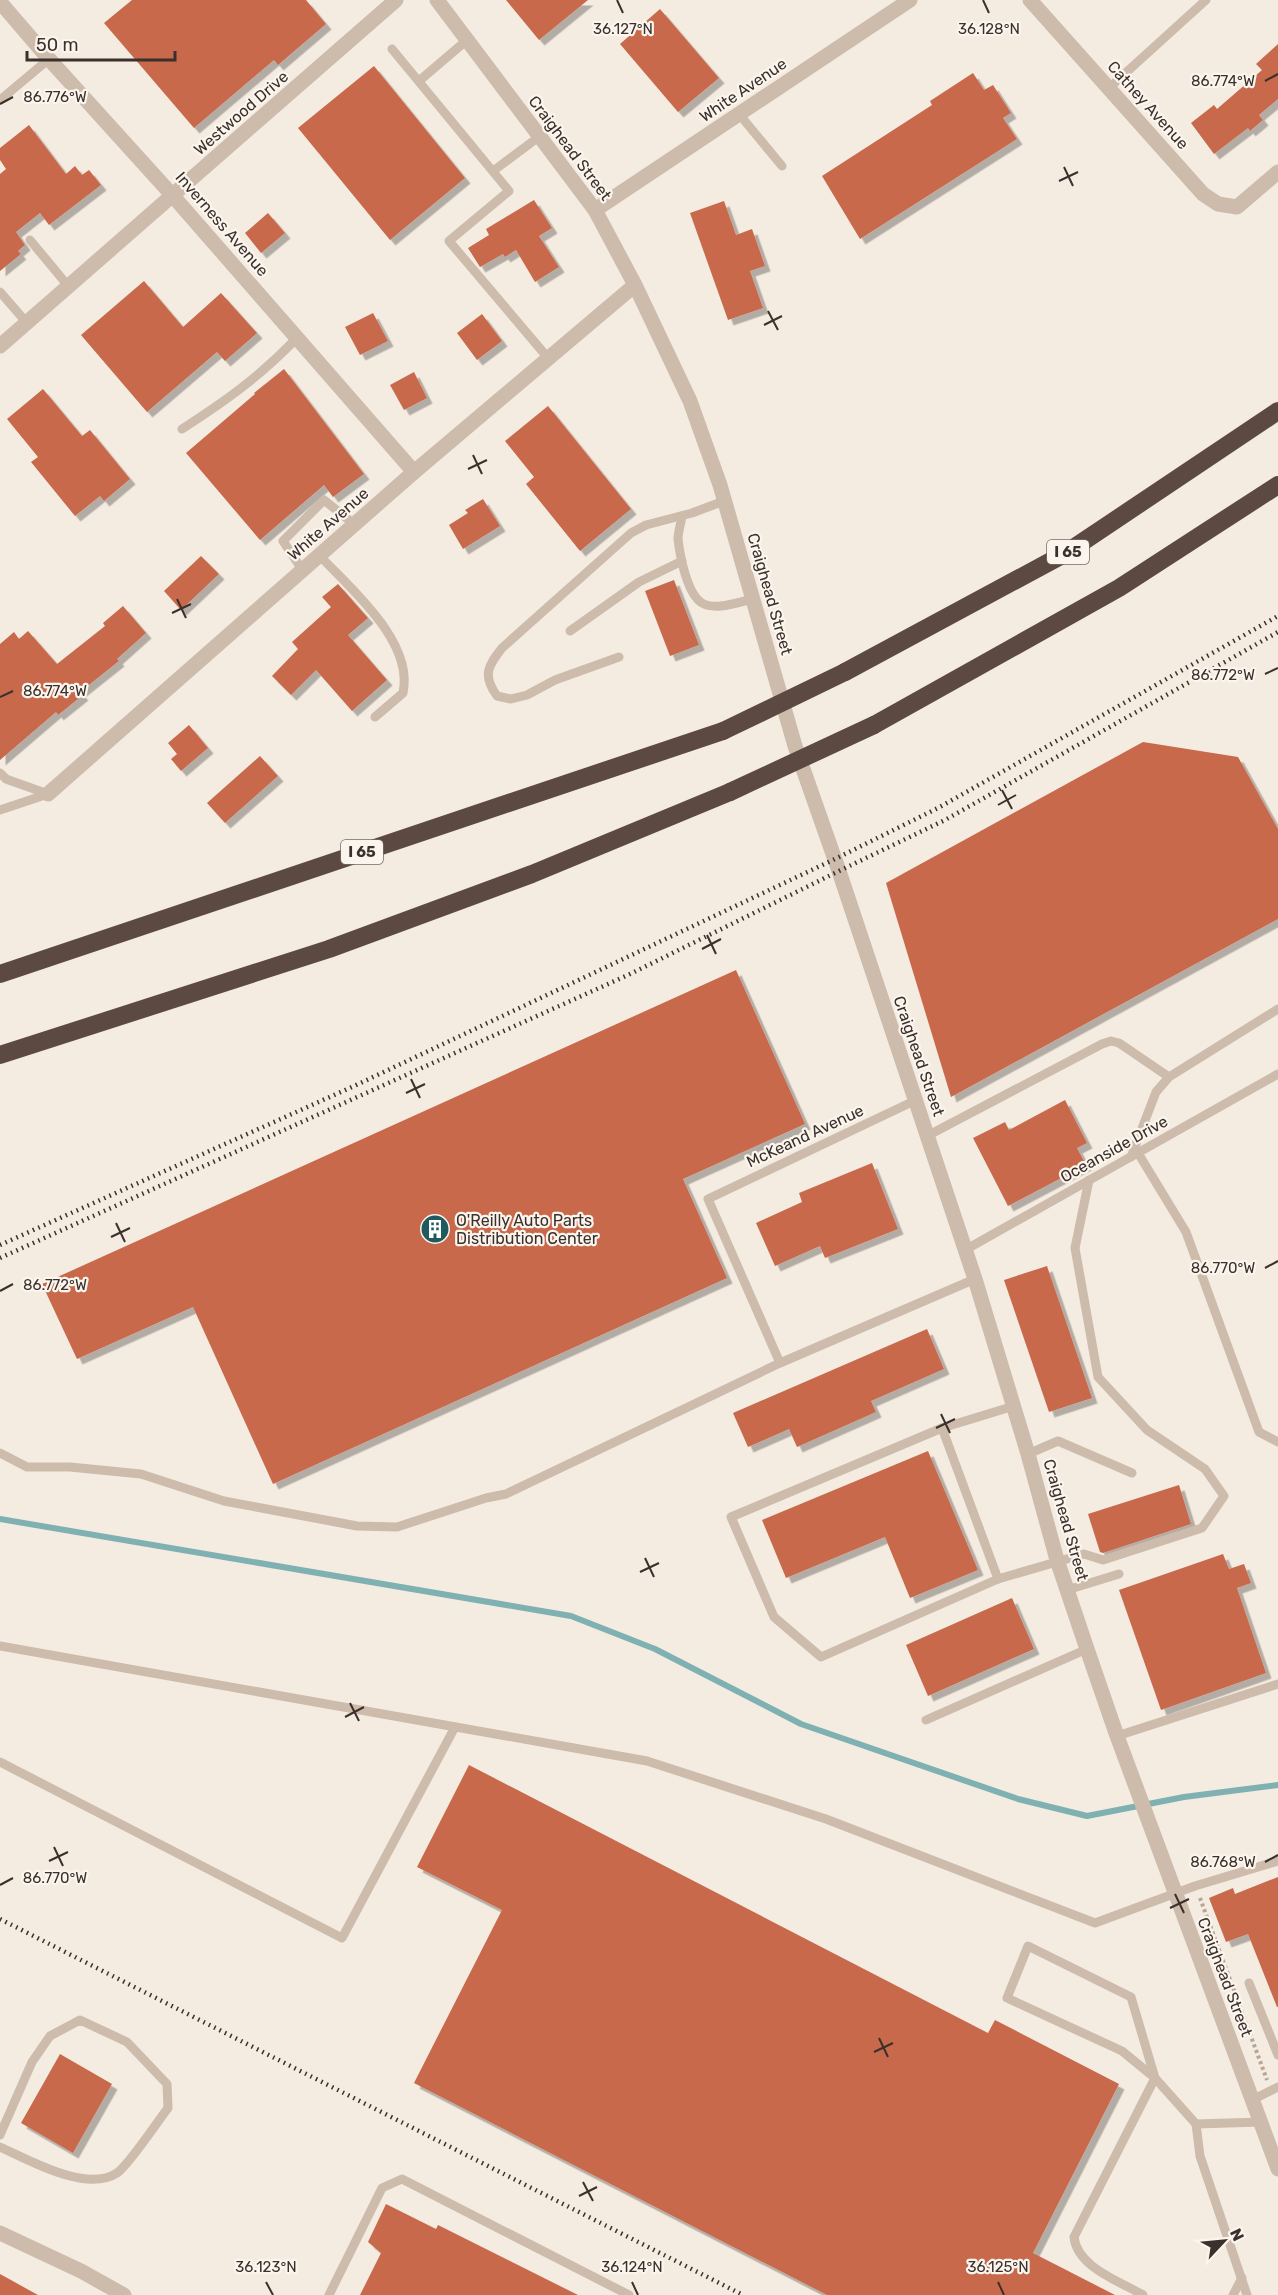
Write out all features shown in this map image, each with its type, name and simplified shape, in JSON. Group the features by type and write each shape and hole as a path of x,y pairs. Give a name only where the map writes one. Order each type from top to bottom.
{"highway":[{"name":"I 65","path":"0,975 723,730 845,672 1066,553 1278,411"},
{"path":"0,1055 329,948 532,874 730,792 874,725 1119,588 1278,485"}],"street":[{"name":"Westwood Drive","path":"0,346 396,0"},
{"name":"Craighead Street","path":"437,0 595,210 635,285 690,401 724,501 795,746 975,1279 1067,1590 1117,1736 1278,2169"},
{"name":"White Avenue","path":"595,210 910,0"},
{"name":"Cathey Avenue","path":"1030,0 1203,194 1218,204 1236,207 1278,172"},
{"name":"Inverness Avenue","path":"0,2 414,472"},
{"name":"White Avenue","path":"48,794 414,472 635,285"},
{"path":"0,2233 81,2271 124,2295"}],"lane":[{"path":"1109,88 1206,0"},
{"path":"419,81 467,40"},
{"path":"392,49 509,191 449,241 548,358"},
{"path":"0,100 49,59"},
{"path":"739,114 782,166"},
{"path":"493,171 540,136"},
{"path":"30,240 69,286"},
{"path":"0,292 27,323"},
{"path":"182,429 236,394 267,369 297,338"},
{"path":"303,571 283,541 324,500 355,525"},
{"path":"619,657 511,699 497,696 489,686 490,663 502,648 632,533 646,525 682,516 724,501"},
{"path":"682,516 678,537 682,561 692,593 704,604 725,606 753,599"},
{"path":"320,556 377,617 399,652 405,670 403,693 375,717"},
{"path":"570,631 639,582 682,561"},
{"path":"0,773 6,779 48,794"},
{"path":"0,810 48,794"},
{"path":"1278,1009 1169,1077 1156,1092 1134,1155 1186,1232 1259,1432 1278,1442"},
{"path":"927,1136 1111,1041 1119,1043 1169,1077"},
{"name":"Oceanside Drive","path":"965,1250 1278,1074"},
{"name":"McKeand Avenue","path":"780,1363 708,1199 914,1101"},
{"path":"1014,1406 942,1428 731,1517 774,1617 821,1658 998,1579 1084,1554 1103,1560 1202,1528 1224,1496 1204,1469 1147,1430 1098,1377 1075,1248 1089,1180"},
{"path":"0,1453 27,1467 70,1467 141,1474 224,1501 357,1526 397,1527 486,1498 506,1494 780,1363 975,1279"},
{"path":"942,1428 998,1579"},
{"path":"1028,1454 1058,1442 1132,1473"},
{"path":"1067,1590 1119,1574"},
{"path":"0,1646 647,1761 825,1819 1095,1923 1195,1886 1278,1862"},
{"path":"926,1720 1087,1649"},
{"path":"1117,1736 1278,1684"},
{"path":"0,1762 342,1938 455,1727"},
{"path":"1143,2295 1088,2263 1076,2249 1074,2237 1155,2078 1131,1997 1028,1946 1007,1998 1122,2051 1155,2078 1196,2124 1200,2157 1247,2295"},
{"path":"1249,1983 1278,2055"},
{"path":"0,2135 22,2082 50,2036 80,2020 127,2042 167,2084 168,2108 118,2172 104,2179 78,2178 44,2167 0,2147"},
{"path":"1252,2100 1275,2088"},
{"path":"1196,2124 1261,2122"},
{"path":"329,2295 382,2188 402,2179 630,2295"},
{"path":"1233,2295 1242,2278"}],"path":[{"path":"1195,1886 1275,2088"}],"building":[{"path":"132,0 306,0 326,24 278,65 274,60 194,128 104,23"},
{"path":"506,0 588,0 539,40"},
{"path":"660,9 719,78 678,112 620,44"},
{"path":"1278,44 1278,99 1259,115 1263,120 1250,131 1248,128 1214,154 1191,123 1214,105 1217,109 1262,70 1256,64"},
{"path":"374,66 465,178 390,240 298,128"},
{"path":"973,73 984,90 993,85 1011,113 1003,118 1017,139 860,239 822,176 932,105 930,101"},
{"path":"29,125 66,174 75,166 82,175 89,170 101,185 49,225 40,213 16,232 25,245 18,251 21,254 0,271 0,174 6,169 0,160 0,148"},
{"path":"534,200 552,228 539,236 559,267 535,282 516,250 505,257 503,254 480,267 468,248 489,235 486,229"},
{"path":"724,201 736,235 752,229 765,266 750,271 763,308 728,320 690,213"},
{"path":"268,213 285,233 261,253 245,233"},
{"path":"144,281 183,327 221,293 257,333 225,361 217,352 147,412 81,335"},
{"path":"373,313 388,341 360,355 345,327"},
{"path":"482,314 502,341 477,360 457,333"},
{"path":"284,369 364,474 333,497 324,485 260,540 186,453"},
{"path":"414,372 427,398 404,410 390,385"},
{"path":"43,389 82,436 90,430 130,479 104,501 100,496 75,516 31,462 38,457 7,419"},
{"path":"548,406 631,509 580,551 526,484 534,477 505,441"},
{"path":"483,499 500,526 463,549 449,525 468,513 465,510"},
{"path":"201,556 219,574 181,610 164,591"},
{"path":"674,580 699,645 670,656 645,591"},
{"path":"338,584 368,618 348,635 387,680 352,711 316,670 291,695 272,676 298,649 292,642 331,607 322,597"},
{"path":"123,606 146,633 117,659 119,661 80,692 83,695 58,715 56,712 0,760 0,644 14,632 19,639 28,631 57,664 105,626 103,623"},
{"path":"189,725 208,748 181,771 171,759 177,754 168,743"},
{"path":"1143,742 1238,757 1278,829 1278,919 951,1097 886,883"},
{"path":"260,756 278,776 225,823 207,803"},
{"name":"O'Reilly Auto Parts Distribution Center","path":"736,970 805,1124 683,1179 727,1278 273,1484 193,1307 77,1359 42,1284"},
{"path":"1065,1100 1087,1143 1077,1148 1086,1165 1008,1206 973,1138 1005,1122 1009,1130"},
{"path":"872,1163 898,1229 825,1258 820,1246 775,1266 756,1223 802,1202 799,1193"},
{"path":"1047,1266 1092,1398 1049,1412 1004,1280"},
{"path":"927,1329 944,1369 871,1401 876,1412 797,1447 789,1429 748,1447 733,1413"},
{"path":"928,1451 978,1570 910,1598 885,1537 786,1578 762,1520"},
{"path":"1179,1485 1191,1524 1103,1553 1100,1552 1088,1514"},
{"path":"1223,1554 1229,1569 1244,1564 1251,1583 1237,1588 1266,1673 1161,1710 1119,1590"},
{"path":"1012,1598 1034,1649 928,1696 906,1645"},
{"path":"469,1765 988,2033 995,2020 1119,2084 1033,2253 1115,2295 827,2295 414,2083 502,1910 417,1867"},
{"path":"1278,1877 1277,2007 1248,1934 1226,1942 1209,1898 1233,1888 1235,1894"},
{"path":"60,2054 112,2084 73,2153 21,2123"},
{"path":"386,2204 436,2229 438,2225 578,2295 360,2295 381,2253 368,2242"},
{"path":"0,2274 38,2295 0,2295"}],"waterway":[{"path":"0,1519 571,1616 655,1649 801,1724 1018,1799 1087,1816 1184,1797 1278,1785"}],"railway":[{"path":"0,1245 352,1087 835,859 938,808 1278,616"},
{"path":"0,1258 628,975 945,820 1278,632"},
{"path":"0,1919 743,2295"}],"place":[{"name":"O'Reilly Auto Parts Distribution Center","path":"435,1229"}]}
